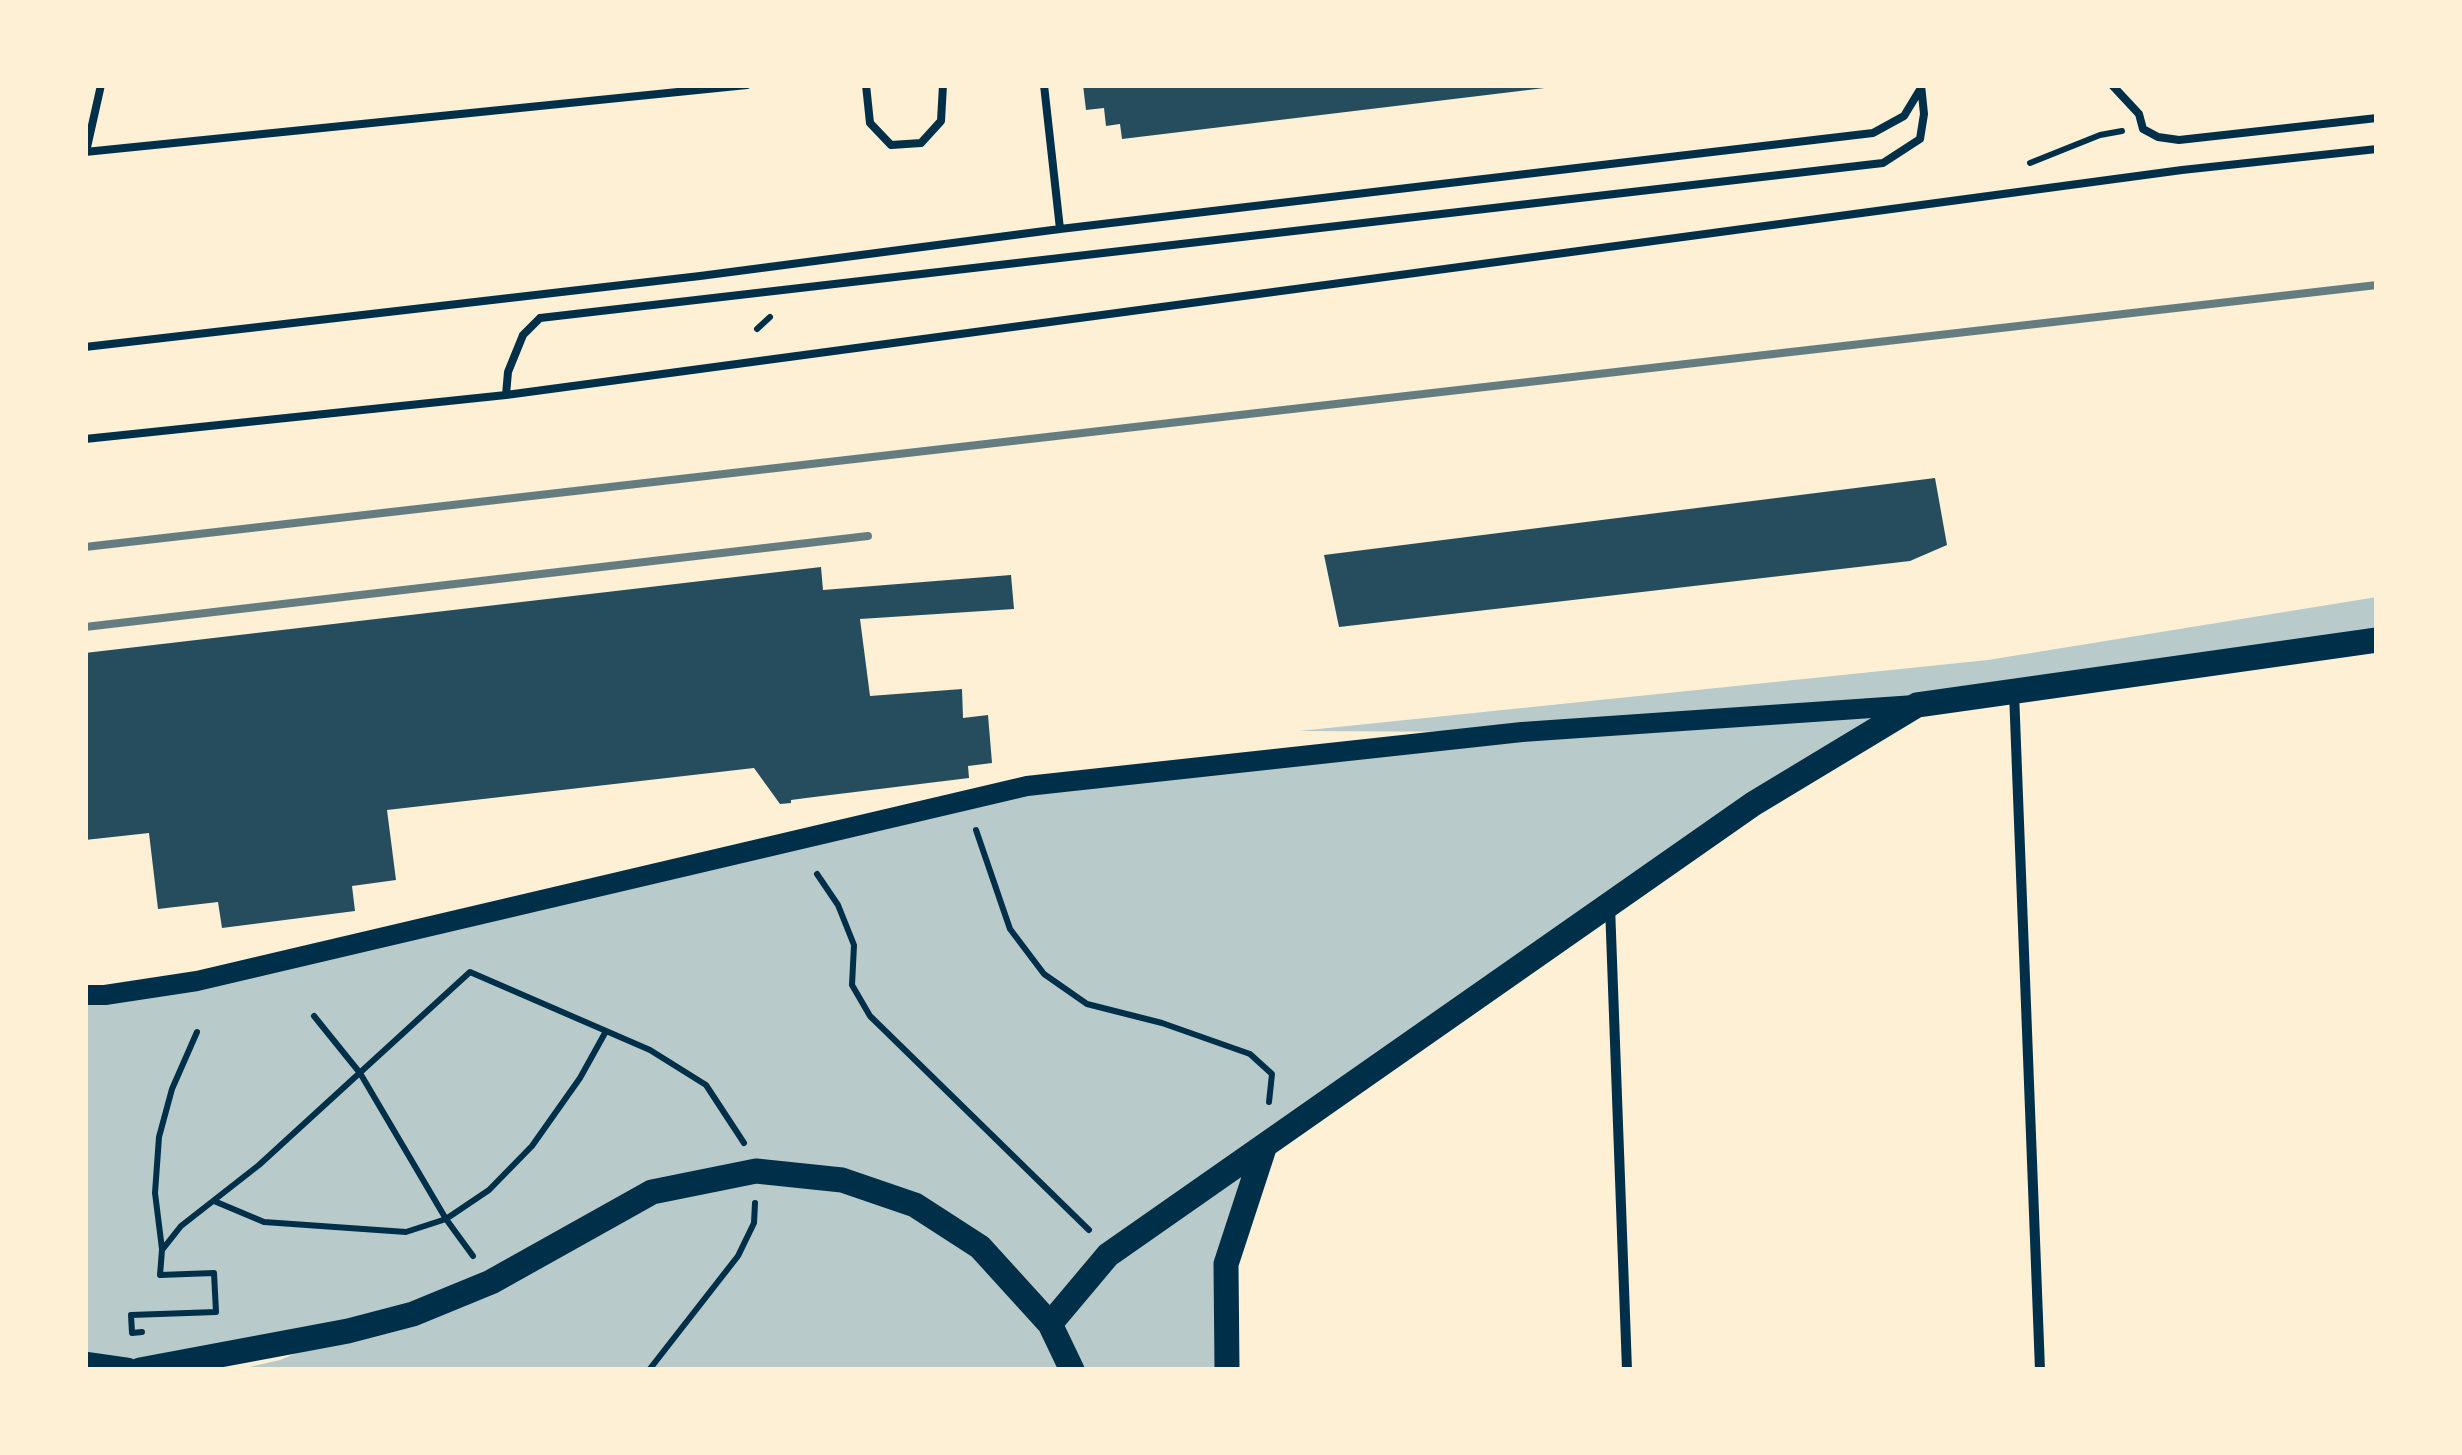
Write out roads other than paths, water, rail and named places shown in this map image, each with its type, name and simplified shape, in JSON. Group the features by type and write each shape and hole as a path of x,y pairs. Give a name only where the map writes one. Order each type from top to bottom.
{"main road":[{"path":"85,995 216,977 1027,786 1522,732 1916,705 2377,640"},
{"path":"1050,1324 1108,1255 1767,795 1916,705"},
{"path":"1227,1370 1226,1264 1264,1148"},
{"path":"140,1370 364,1327 412,1314 491,1282 652,1192 756,1171 842,1180 915,1205 980,1248 1050,1324 1072,1370"},
{"path":"85,1364 127,1370"}],"street":[{"path":"2014,691 2040,1370"},
{"path":"1610,904 1628,1370"}],"lane":[{"path":"100,85 86,152 746,85"},
{"path":"866,85 870,123 891,146 921,143 940,121 943,85"},
{"path":"1044,85 1060,229"},
{"path":"2112,85 2139,114 2143,128 2158,137 2178,140 2377,118"},
{"path":"85,347 1873,133 1904,116 1921,87"},
{"path":"506,396 508,372 523,334 540,318 1882,163 1920,139 1924,114 1921,87"},
{"path":"85,439 506,396 2182,170 2377,149"}],"railway":[{"path":"85,547 2377,285"},
{"path":"85,627 868,536"}]}
